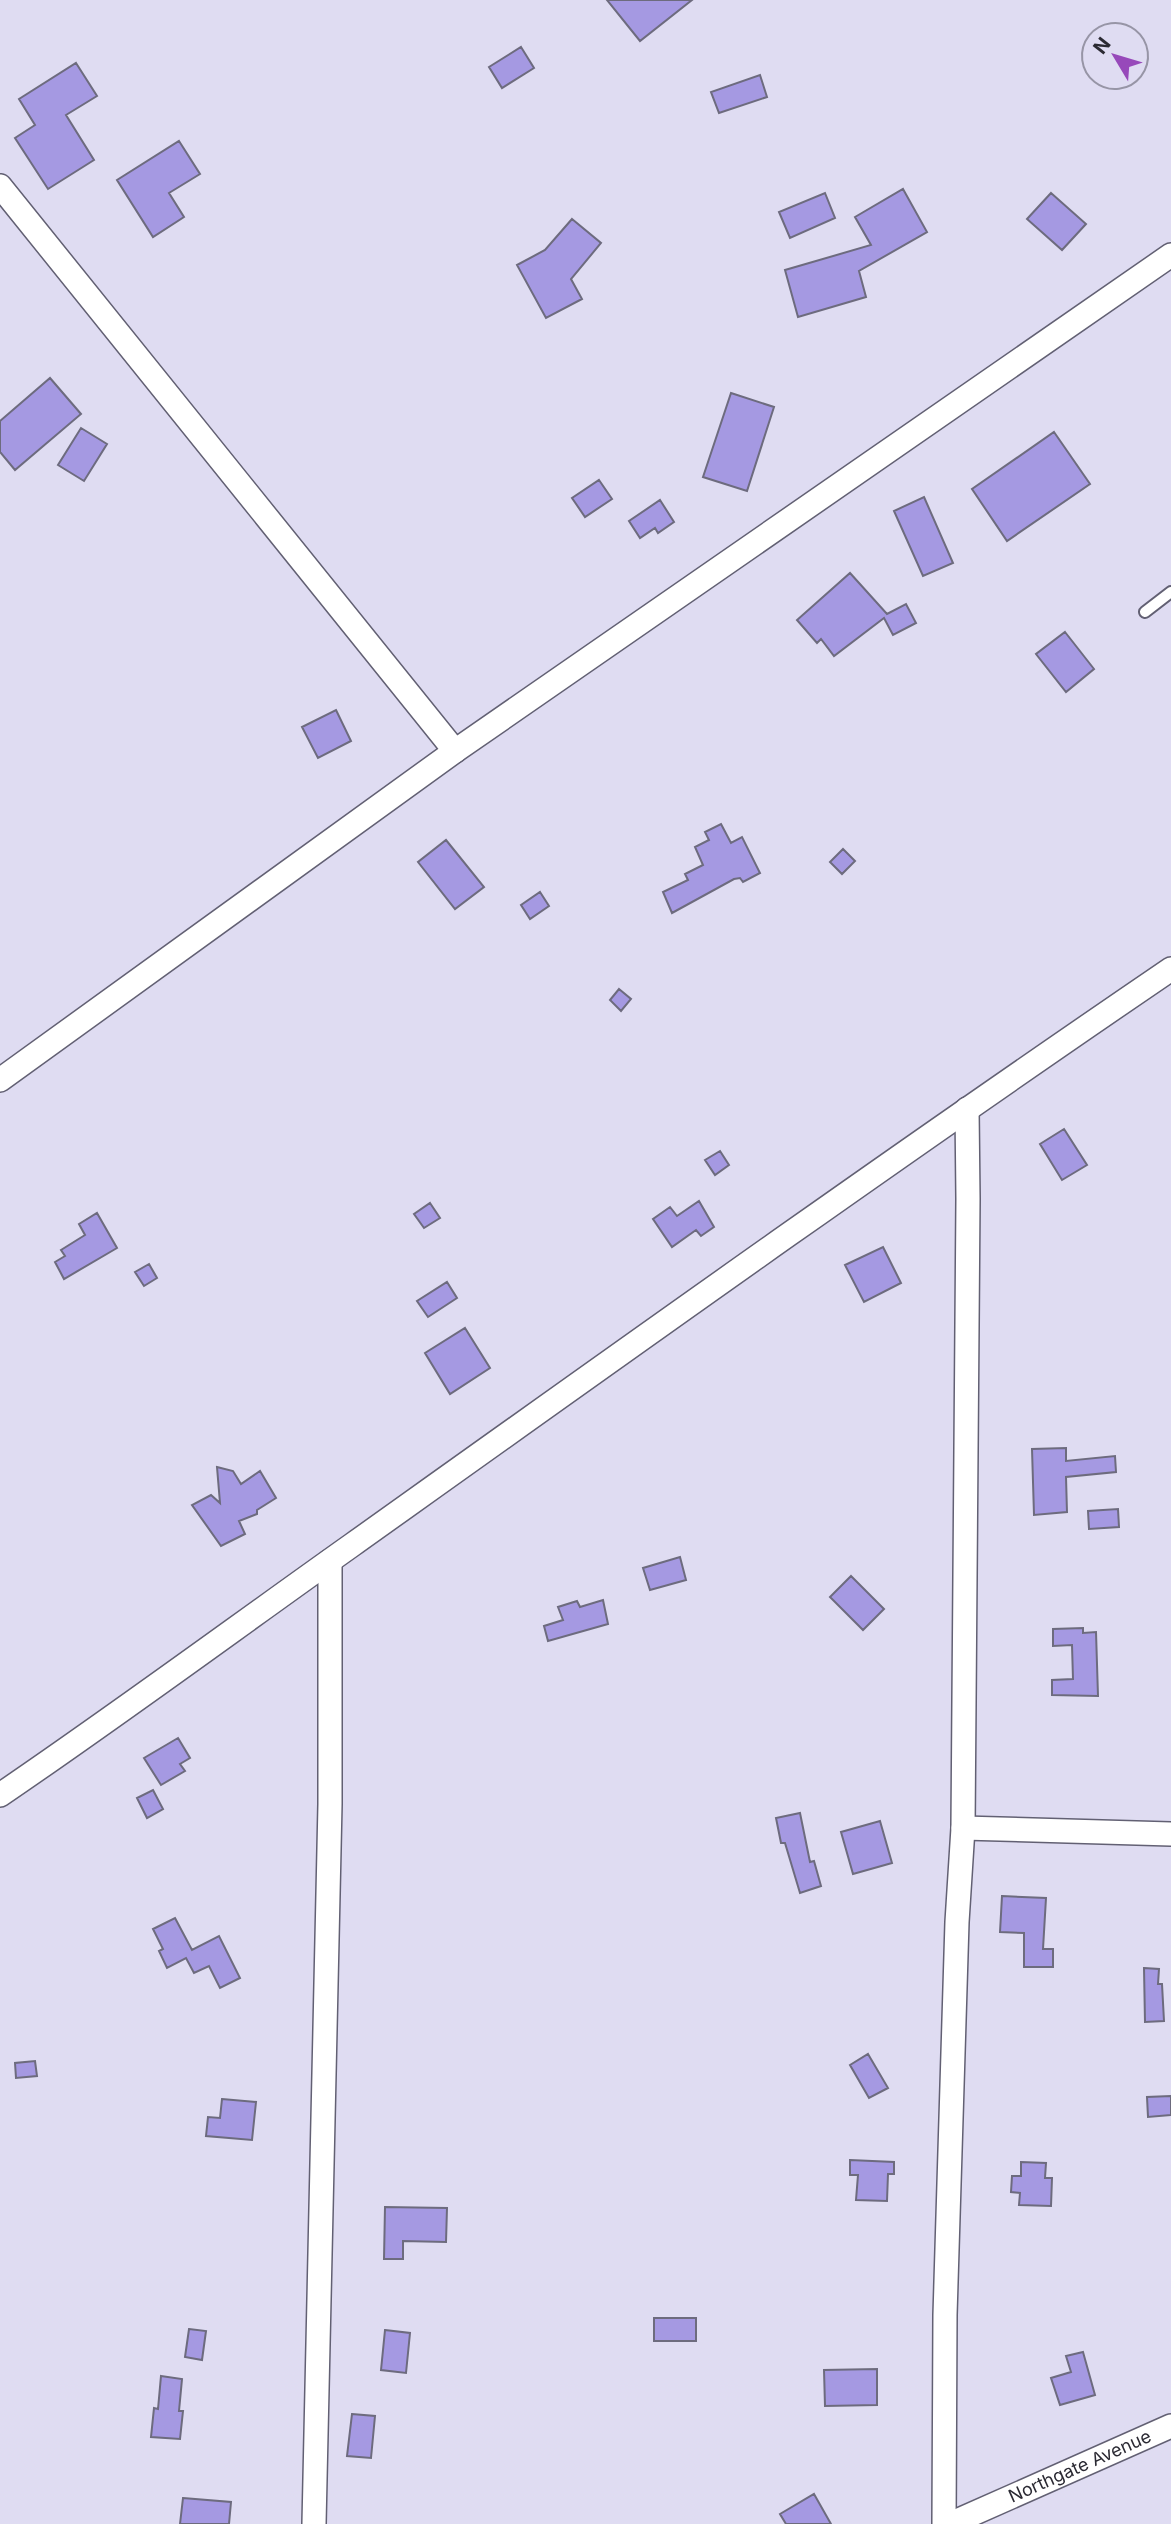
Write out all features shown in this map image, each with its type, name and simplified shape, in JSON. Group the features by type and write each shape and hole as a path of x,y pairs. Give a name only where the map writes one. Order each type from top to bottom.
{"street":[{"path":"0,186 454,751"},
{"path":"0,1080 454,751 1171,254"},
{"path":"0,1795 136,1702 967,1109 1171,969"},
{"path":"944,2524 945,2315 957,1922 963,1828 967,1109"},
{"path":"314,2524 330,1804 330,1561"},
{"path":"963,1828 1171,1833"},
{"name":"Northgate Avenue","path":"950,2524 1171,2426"}],"lane":[{"path":"1145,612 1171,592"}],"building":[{"path":"607,0 692,0 640,41"},
{"path":"521,47 534,68 502,88 489,67"},
{"path":"76,63 97,96 66,115 94,160 48,189 15,138 35,125 19,99"},
{"path":"760,75 767,97 719,113 711,92"},
{"path":"179,141 200,174 169,193 184,217 153,237 117,180"},
{"path":"903,189 927,232 859,271 866,297 798,317 785,270 871,245 855,217"},
{"path":"825,193 835,218 790,238 779,212"},
{"path":"1051,193 1086,224 1062,250 1027,219"},
{"path":"572,219 601,243 571,279 582,299 546,318 517,265 545,250"},
{"path":"50,378 81,414 15,470 0,452 0,421"},
{"path":"731,393 774,407 747,491 703,477"},
{"path":"81,428 107,444 84,481 58,465"},
{"path":"1054,432 1090,484 1007,541 972,489"},
{"path":"599,480 612,499 585,517 572,498"},
{"path":"924,497 953,563 923,576 894,511"},
{"path":"660,500 674,522 658,533 655,528 640,538 629,521"},
{"path":"850,573 887,614 906,604 916,623 893,635 884,618 834,656 821,639 817,643 797,620"},
{"path":"1065,632 1094,669 1066,692 1036,654"},
{"path":"336,710 351,741 318,758 302,727"},
{"path":"721,824 731,843 742,837 760,873 743,882 740,878 734,879 672,913 663,892 688,880 685,874 703,865 695,847 709,840 705,832"},
{"path":"446,840 484,887 455,909 418,862"},
{"path":"843,849 855,861 842,874 830,862"},
{"path":"540,892 549,906 530,919 521,905"},
{"path":"619,989 631,999 621,1011 610,1000"},
{"path":"1064,1129 1087,1165 1062,1180 1040,1144"},
{"path":"720,1151 729,1165 715,1175 705,1160"},
{"path":"699,1201 714,1227 701,1236 696,1230 672,1247 653,1219 670,1207 677,1216"},
{"path":"430,1203 440,1218 424,1228 414,1214"},
{"path":"97,1213 117,1248 64,1279 55,1262 65,1256 61,1250 85,1235 79,1224"},
{"path":"883,1247 901,1283 864,1302 845,1265"},
{"path":"149,1264 157,1278 144,1286 135,1272"},
{"path":"447,1282 457,1298 428,1317 417,1301"},
{"path":"465,1328 490,1368 450,1394 425,1353"},
{"path":"1066,1448 1066,1461 1115,1456 1116,1472 1066,1477 1067,1512 1034,1515 1032,1449"},
{"path":"217,1467 233,1471 241,1484 260,1471 276,1498 257,1510 257,1514 239,1521 245,1534 221,1546 192,1505 211,1495 220,1503"},
{"path":"1118,1509 1119,1527 1089,1529 1088,1511"},
{"path":"680,1557 686,1580 650,1590 643,1568"},
{"path":"851,1576 884,1609 863,1630 830,1597"},
{"path":"603,1600 608,1624 548,1641 544,1626 563,1620 558,1607 577,1601 580,1607"},
{"path":"1083,1628 1083,1633 1096,1632 1098,1696 1052,1695 1052,1680 1073,1679 1072,1645 1053,1646 1053,1629"},
{"path":"178,1738 190,1758 180,1764 185,1771 161,1785 144,1758"},
{"path":"153,1790 163,1809 147,1818 137,1798"},
{"path":"800,1813 810,1862 814,1861 821,1886 800,1893 785,1843 781,1843 776,1818"},
{"path":"880,1821 892,1863 853,1874 841,1832"},
{"path":"1002,1896 1046,1898 1043,1949 1053,1949 1053,1967 1024,1967 1024,1933 1000,1932"},
{"path":"175,1918 192,1950 219,1936 240,1978 220,1988 209,1966 194,1973 186,1958 167,1968 159,1951 163,1949 153,1929"},
{"path":"1144,1968 1159,1969 1158,1984 1162,1984 1164,2021 1145,2022"},
{"path":"868,2054 888,2088 869,2098 850,2065"},
{"path":"35,2061 37,2076 16,2078 15,2063"},
{"path":"1171,2096 1171,2115 1148,2117 1147,2097"},
{"path":"222,2099 256,2102 252,2140 206,2136 208,2117 220,2118"},
{"path":"850,2160 894,2162 894,2174 888,2174 887,2201 856,2200 858,2175 850,2175"},
{"path":"1021,2162 1046,2163 1045,2178 1052,2178 1051,2206 1019,2205 1020,2193 1011,2192 1012,2176 1021,2176"},
{"path":"385,2207 447,2208 446,2242 403,2241 403,2259 384,2259"},
{"path":"654,2318 696,2318 696,2341 654,2341"},
{"path":"189,2329 206,2331 202,2360 185,2357"},
{"path":"385,2330 410,2333 406,2373 381,2370"},
{"path":"1083,2352 1095,2395 1060,2405 1051,2378 1071,2372 1066,2356"},
{"path":"877,2369 877,2405 825,2406 824,2370"},
{"path":"161,2376 182,2379 180,2439 151,2437 154,2408 158,2409"},
{"path":"352,2414 375,2416 371,2458 347,2456"},
{"path":"814,2494 831,2524 786,2524 780,2514"},
{"path":"183,2498 231,2502 229,2524 180,2524"}]}
